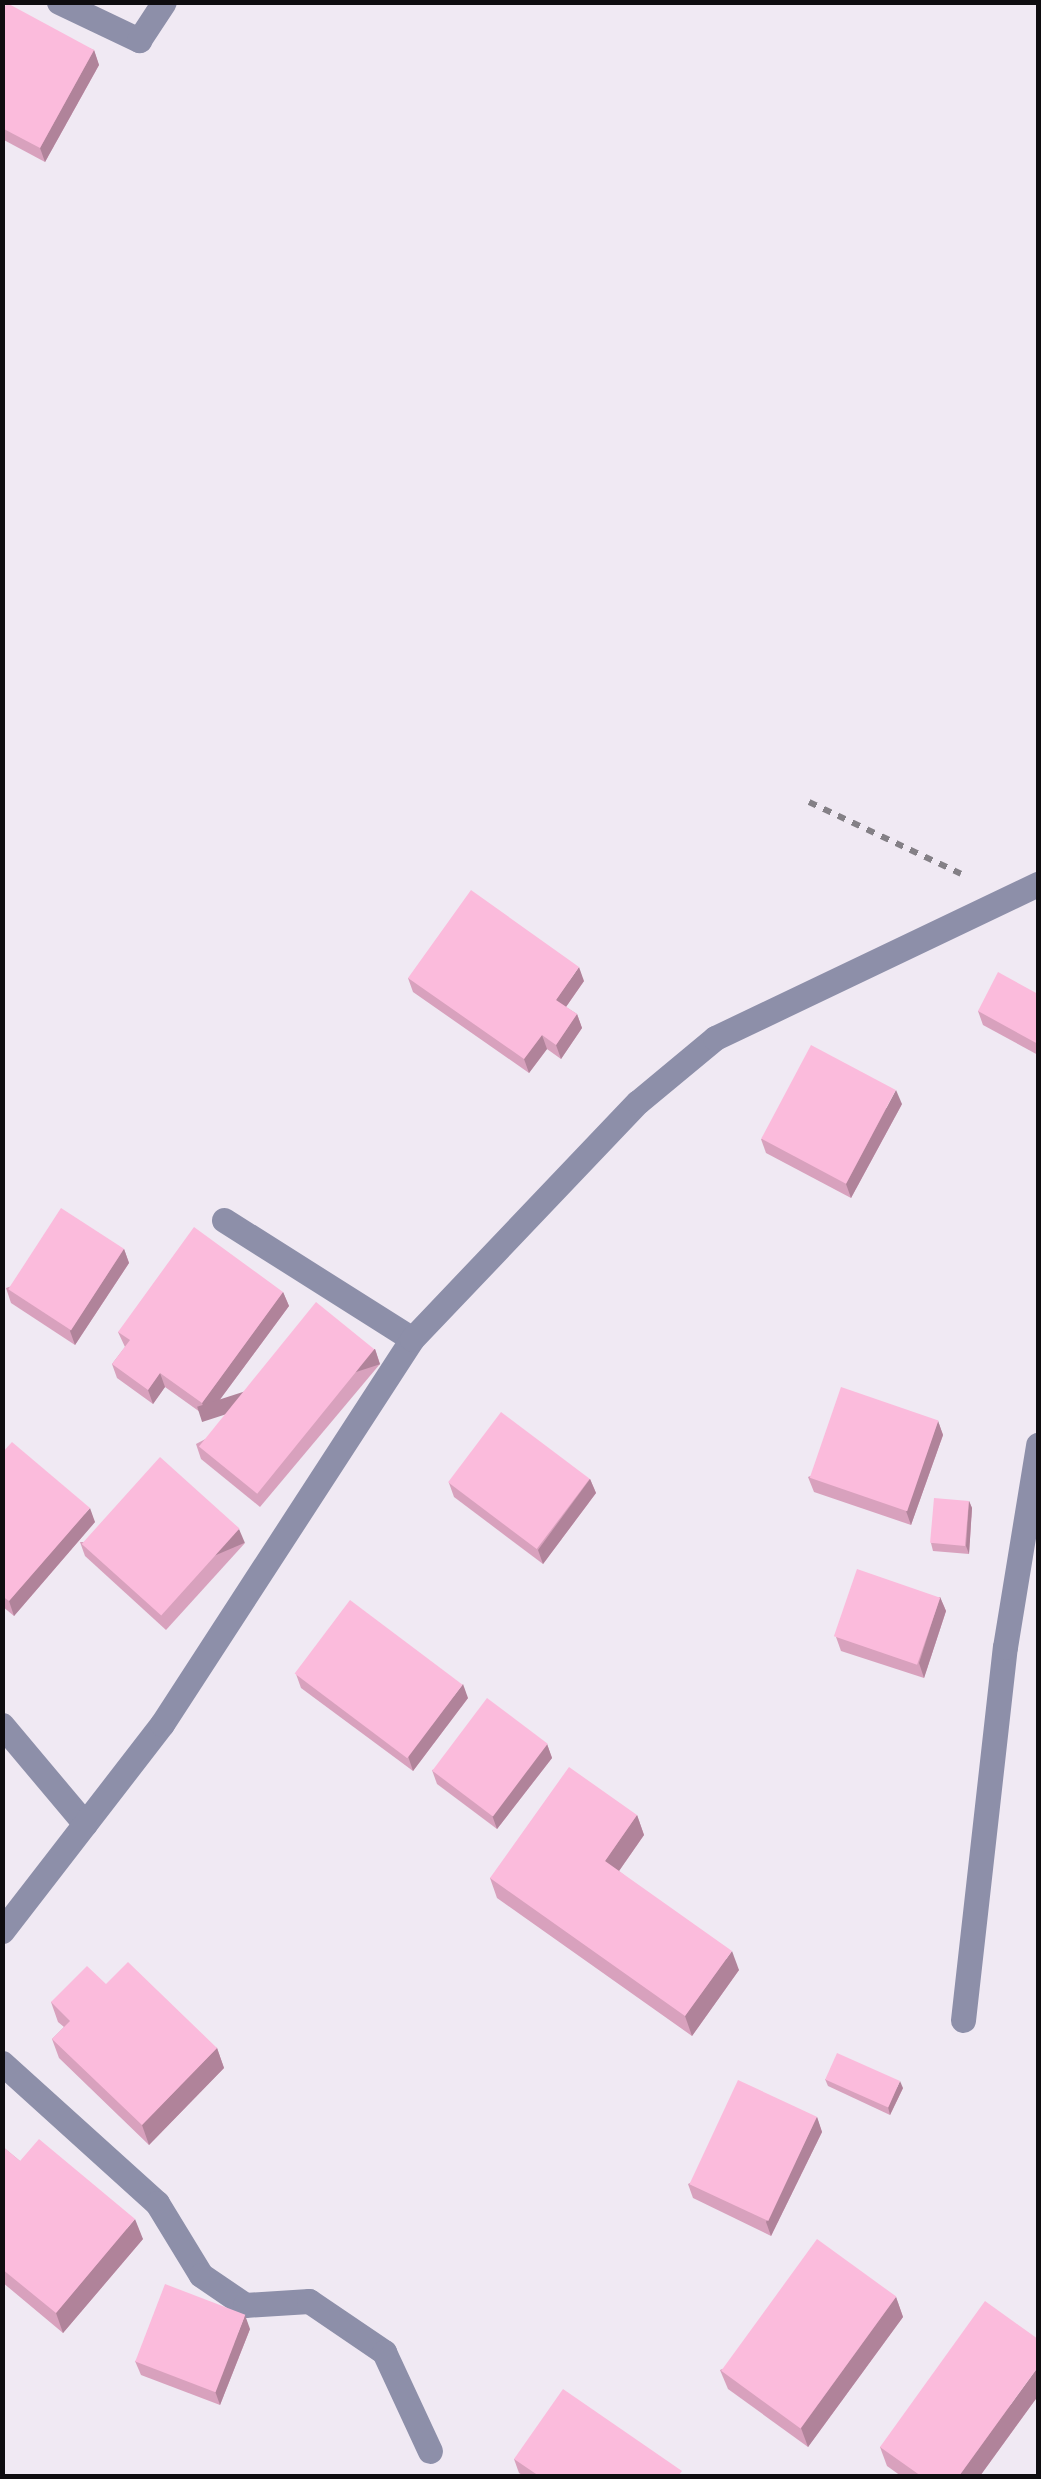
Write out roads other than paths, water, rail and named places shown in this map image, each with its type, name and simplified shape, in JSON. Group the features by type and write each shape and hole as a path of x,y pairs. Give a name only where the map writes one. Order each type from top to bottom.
{"street":[{"path":"59,2 139,40 164,2"},
{"path":"2,1931 162,1724 412,1339 638,1102 715,1038 1028,889"},
{"path":"224,1220 412,1339"},
{"path":"963,2020 1006,1646 1038,1446"},
{"path":"2,1725 86,1824"},
{"path":"2,2063 156,2203 202,2276 246,2304 309,2301 384,2352 430,2451"}]}
